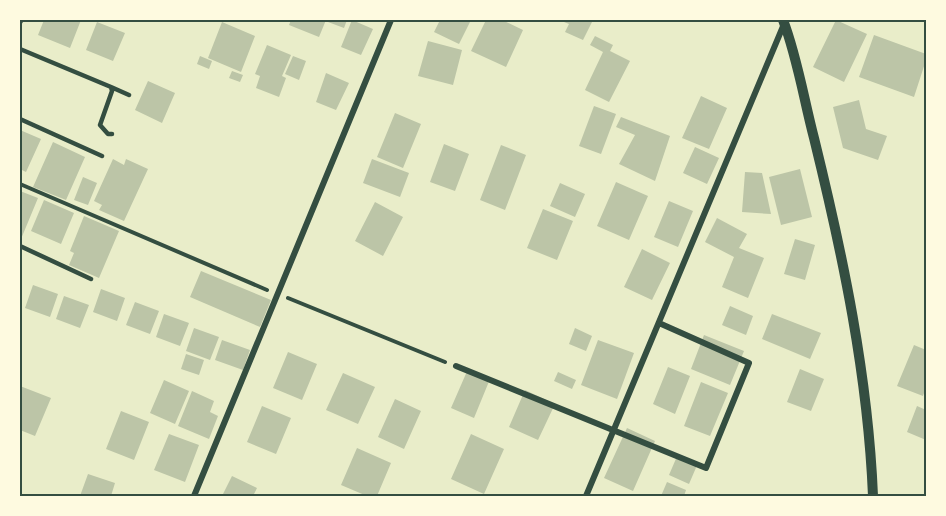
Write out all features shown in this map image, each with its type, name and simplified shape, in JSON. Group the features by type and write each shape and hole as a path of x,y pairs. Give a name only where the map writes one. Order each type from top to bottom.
{"street":[{"path":"194,496 391,20"},
{"path":"586,496 784,21"},
{"path":"784,21 832,211 852,316 865,393 873,496"},
{"path":"456,366 706,468 749,363 659,323"}],"lane":[{"path":"20,49 129,95"},
{"path":"111,87 112,91 100,124 108,134 112,134"},
{"path":"20,119 102,156"},
{"path":"20,246 91,279"}],"path":[{"path":"20,184 279,295 456,366"}],"building":[{"path":"44,20 81,20 70,48 38,35"},
{"path":"291,20 326,20 319,37 289,25"},
{"path":"329,20 347,20 344,28 328,22"},
{"path":"352,20 373,29 361,55 341,47"},
{"path":"440,20 471,20 459,44 434,32"},
{"path":"486,20 502,20 523,30 506,67 471,51"},
{"path":"559,20 593,20 583,40 565,32 569,24"},
{"path":"836,20 867,34 844,82 813,67"},
{"path":"97,22 125,33 113,61 86,50"},
{"path":"222,22 255,36 241,72 208,58"},
{"path":"874,35 926,54 914,97 859,77"},
{"path":"595,36 613,45 610,51 630,61 609,102 585,90 603,52 590,45"},
{"path":"428,41 462,50 453,85 418,76"},
{"path":"267,45 291,55 282,76 286,78 279,97 256,88 260,76 255,74"},
{"path":"200,56 212,61 209,69 197,64"},
{"path":"293,56 306,61 299,80 285,74"},
{"path":"232,71 243,75 240,82 229,78"},
{"path":"326,73 349,83 336,110 316,102"},
{"path":"148,81 175,93 162,123 135,110"},
{"path":"701,96 727,108 709,149 682,138"},
{"path":"859,100 866,129 887,136 878,160 843,148 833,107"},
{"path":"594,106 616,114 601,154 579,146"},
{"path":"395,113 421,124 403,168 377,157"},
{"path":"621,117 670,136 655,181 619,164 635,135 616,127"},
{"path":"20,130 41,139 26,172 20,169"},
{"path":"53,142 85,157 66,200 33,187"},
{"path":"444,144 469,154 455,191 430,182"},
{"path":"501,145 526,155 505,210 480,200"},
{"path":"695,147 719,158 707,184 683,173"},
{"path":"113,159 124,165 126,159 148,169 124,221 99,210 102,205 94,201"},
{"path":"372,159 409,173 400,197 363,183"},
{"path":"800,169 812,217 781,225 769,177"},
{"path":"745,172 762,173 771,214 742,212"},
{"path":"83,177 97,183 88,205 74,200"},
{"path":"616,182 648,196 629,240 597,226"},
{"path":"560,183 585,194 575,217 550,206"},
{"path":"20,191 38,198 21,239 20,238"},
{"path":"44,200 74,213 61,244 31,231"},
{"path":"669,201 693,211 678,247 654,237"},
{"path":"375,202 403,217 383,256 355,241"},
{"path":"543,209 573,221 557,260 527,248"},
{"path":"84,216 119,231 99,278 69,265 74,253 70,251"},
{"path":"717,218 747,234 739,248 764,258 748,298 722,287 734,257 705,242"},
{"path":"795,239 815,245 805,280 784,274"},
{"path":"642,249 670,263 652,300 624,287"},
{"path":"201,271 271,300 260,327 190,297"},
{"path":"33,285 58,294 50,317 25,308"},
{"path":"101,289 125,298 117,321 93,312"},
{"path":"64,296 89,305 80,328 56,319"},
{"path":"135,302 159,311 150,334 126,325"},
{"path":"730,306 753,316 746,335 722,325"},
{"path":"164,314 189,323 180,346 156,337"},
{"path":"772,314 821,333 810,359 762,339"},
{"path":"194,328 219,337 210,360 186,351"},
{"path":"575,328 592,336 586,351 569,344"},
{"path":"704,335 744,351 730,385 691,369"},
{"path":"222,340 250,350 243,370 215,360"},
{"path":"598,340 634,353 617,399 581,385"},
{"path":"914,345 926,350 926,387 923,396 897,386"},
{"path":"288,352 317,364 302,400 273,388"},
{"path":"186,354 204,360 199,375 181,369"},
{"path":"668,367 690,376 675,414 653,404"},
{"path":"468,369 490,379 474,418 451,408"},
{"path":"800,369 824,379 811,411 787,402"},
{"path":"558,372 576,380 572,389 554,381"},
{"path":"343,373 375,387 358,424 326,410"},
{"path":"164,380 189,391 175,424 150,413"},
{"path":"701,382 728,393 710,436 684,426"},
{"path":"20,386 51,398 35,436 20,430"},
{"path":"525,390 555,404 538,440 509,427"},
{"path":"192,391 214,401 210,412 218,416 209,439 178,426"},
{"path":"395,399 421,411 404,449 378,437"},
{"path":"262,406 291,418 276,454 247,442"},
{"path":"917,406 926,410 926,440 907,432"},
{"path":"121,411 149,422 134,460 106,449"},
{"path":"627,428 655,441 633,491 604,478"},
{"path":"169,434 199,445 185,482 154,470"},
{"path":"471,434 504,449 484,494 451,479"},
{"path":"357,448 391,463 377,496 367,496 341,485"},
{"path":"678,454 698,463 689,484 669,475"},
{"path":"88,474 115,483 111,496 80,496"},
{"path":"232,476 257,488 253,496 222,496"},
{"path":"667,482 686,490 684,496 661,496"}]}
